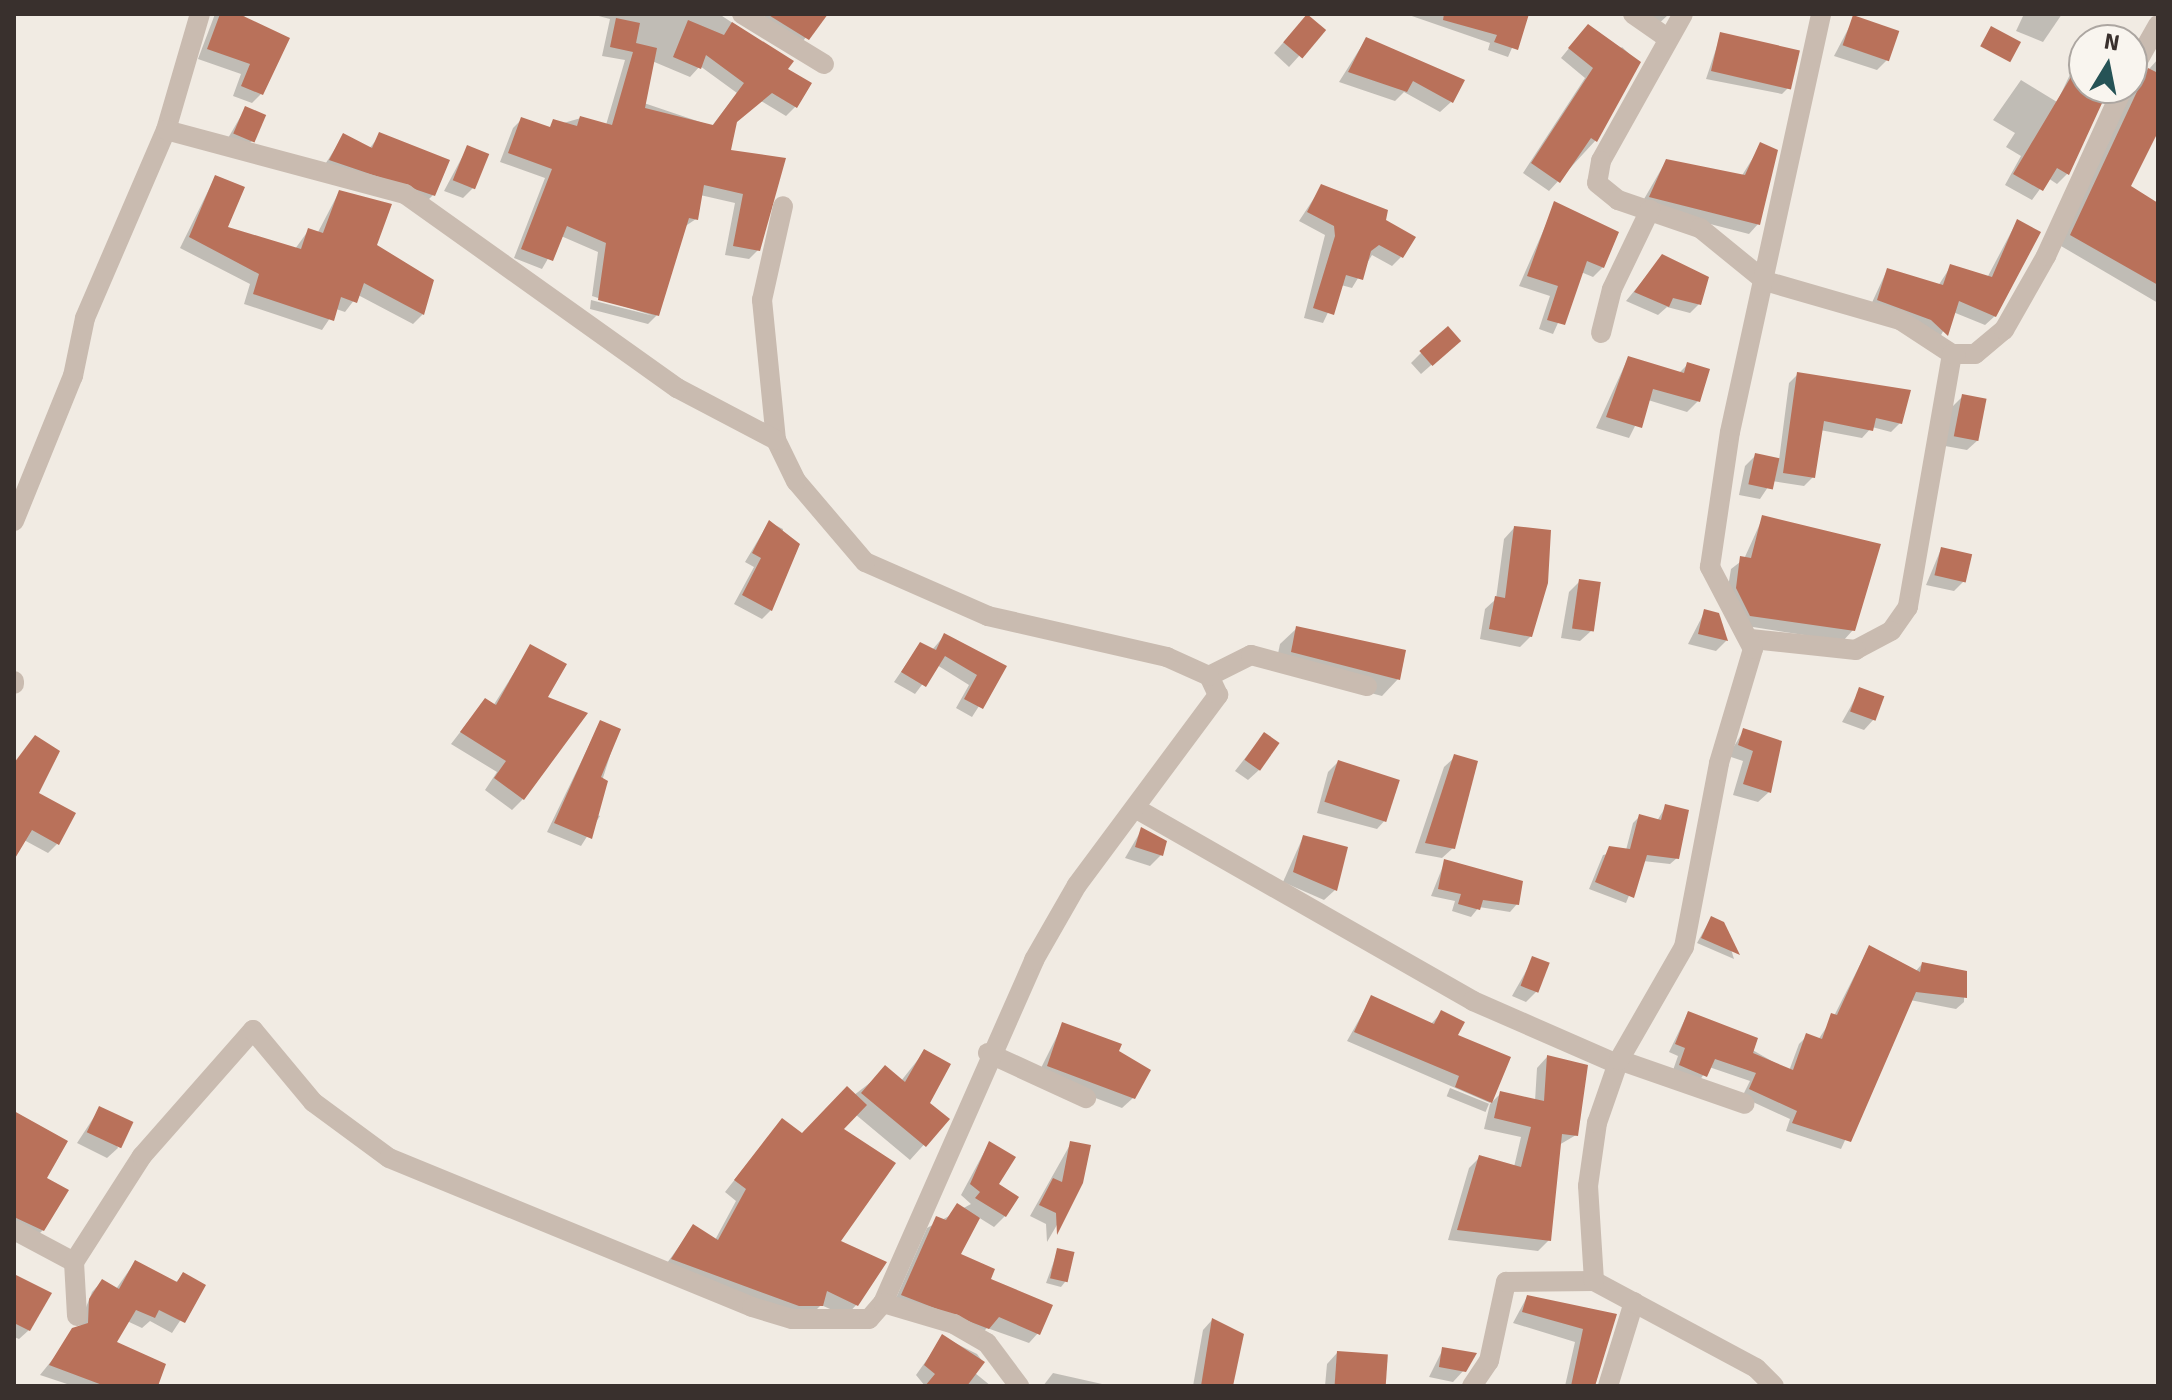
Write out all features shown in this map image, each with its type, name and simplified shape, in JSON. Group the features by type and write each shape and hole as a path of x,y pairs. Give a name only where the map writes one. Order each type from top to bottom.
{"street":[{"path":"14,521 73,376 85,318 166,130 200,14"},
{"path":"742,14 824,64"},
{"path":"1633,14 1665,36"},
{"path":"1683,14 1665,36 1601,161 1597,183 1618,200 1700,228 1765,281 1900,320 1952,354 1975,354 2004,330 2046,256 2116,104"},
{"path":"1594,1281 1588,1186 1597,1123 1618,1062 1684,947 1751,639 1710,567 1730,432 1821,14"},
{"path":"2148,43 2158,25"},
{"path":"166,130 405,194 677,388 776,440"},
{"path":"783,206 762,300 776,440 796,481 865,562 988,616 1167,657 1209,676"},
{"path":"1601,333 1612,289 1650,210"},
{"path":"1751,639 1856,650 1891,631 1908,607 1952,354"},
{"path":"1209,676 1251,655 1367,686"},
{"path":"77,1316 74,1262 142,1156 253,1030 313,1102 403,1164 792,1319 853,1323 883,1303 988,1053 1077,885 1214,707 1209,676"},
{"path":"1135,808 1473,1001 1618,1062 1745,1104"},
{"path":"988,1053 1086,1098"},
{"path":"14,1230 74,1262"},
{"path":"1472,1386 1489,1361 1506,1282 1594,1281 1756,1368 1774,1386"},
{"path":"1608,1386 1634,1302"},
{"path":"883,1303 954,1324 987,1343 1019,1386"}],"building":[{"path":"220,14 239,14 290,38 263,95 241,86 250,64 207,49"},
{"path":"767,14 828,14 809,40"},
{"path":"1307,14 1326,30 1302,58 1283,42"},
{"path":"1444,14 1529,14 1518,50 1494,42 1497,35 1443,20"},
{"path":"1853,15 1899,31 1889,61 1843,45"},
{"path":"616,18 640,23 636,43 657,48 645,108 713,125 744,83 706,55 701,69 673,57 688,20 724,35 732,22 794,61 788,69 812,83 797,108 772,93 737,122 731,150 786,158 760,251 733,246 743,194 704,185 698,220 689,218 659,316 598,300 606,243 567,226 553,261 521,249 552,169 508,153 521,117 550,127 553,119 577,126 580,116 612,125 633,52 610,47"},
{"path":"1588,24 1641,62 1597,142 1591,138 1560,183 1531,163 1593,68 1568,48"},
{"path":"1991,26 2021,42 2010,62 1980,46"},
{"path":"1720,32 1800,50 1791,89 1711,71"},
{"path":"1366,37 1465,80 1453,103 1413,81 1407,92 1348,72"},
{"path":"2148,68 2158,73 2158,132 2131,186 2158,203 2158,285 2070,235 2131,104 2148,104"},
{"path":"2068,82 2068,104 2102,104 2069,175 2057,168 2043,191 2013,174"},
{"path":"245,106 266,115 254,143 233,134"},
{"path":"379,132 450,160 435,196 329,160 343,133 372,148"},
{"path":"1760,142 1778,150 1760,225 1649,197 1666,159 1745,175"},
{"path":"467,145 489,154 475,189 453,180"},
{"path":"215,175 245,187 228,227 301,249 308,228 323,233 339,190 392,204 377,245 434,280 424,315 364,283 357,303 341,297 334,321 253,294 259,274 189,237"},
{"path":"1321,184 1388,210 1386,220 1416,237 1403,258 1379,245 1371,251 1363,280 1346,275 1334,315 1313,308 1335,236 1334,226 1307,212"},
{"path":"1554,201 1619,232 1604,268 1587,261 1565,325 1547,320 1558,286 1527,276"},
{"path":"2017,219 2041,232 1996,317 1959,301 1948,336 1931,320 1877,300 1887,268 1943,285 1950,264 1992,277"},
{"path":"1662,254 1709,277 1701,305 1673,298 1669,307 1634,292"},
{"path":"1448,326 1461,341 1432,366 1419,351"},
{"path":"1628,356 1684,373 1687,362 1710,369 1700,402 1653,389 1642,428 1606,417"},
{"path":"1797,372 1911,390 1902,424 1876,418 1873,431 1824,421 1815,478 1783,473"},
{"path":"1962,394 1987,399 1978,441 1954,436"},
{"path":"1755,453 1779,458 1773,489 1748,484"},
{"path":"1762,515 1881,544 1855,631 1750,616 1736,588 1740,556 1751,558"},
{"path":"769,520 800,544 772,611 742,595 761,558 752,553"},
{"path":"1514,526 1551,530 1548,583 1532,637 1489,629 1495,596 1505,598"},
{"path":"1941,547 1972,554 1966,582 1934,575"},
{"path":"1579,579 1601,582 1594,632 1572,629"},
{"path":"1704,609 1719,613 1728,641 1698,634"},
{"path":"1296,626 1406,650 1400,680 1291,652"},
{"path":"944,633 1007,666 983,709 964,699 977,675 945,656 926,687 901,672 920,642 936,650"},
{"path":"530,644 567,664 548,697 588,713 524,800 494,778 506,761 460,732 485,698 496,705"},
{"path":"1859,687 1884,696 1875,721 1850,711"},
{"path":"600,720 621,729 601,777 608,781 592,839 554,823"},
{"path":"1743,728 1782,741 1771,793 1743,784 1753,751 1738,745"},
{"path":"1264,732 1280,743 1260,771 1244,760"},
{"path":"35,735 60,751 39,793 76,813 59,845 32,830 14,860 14,763"},
{"path":"1454,754 1478,761 1455,849 1425,843"},
{"path":"1338,760 1400,780 1386,822 1324,802"},
{"path":"1665,804 1689,810 1679,859 1647,855 1634,898 1595,882 1609,846 1630,849 1639,814 1661,820"},
{"path":"1141,827 1167,841 1163,856 1135,847"},
{"path":"1303,835 1348,847 1337,891 1293,872"},
{"path":"1444,859 1523,881 1519,905 1483,900 1480,910 1458,904 1461,894 1438,889"},
{"path":"1711,916 1724,922 1740,955 1701,938"},
{"path":"1869,945 1920,972 1922,962 1967,971 1967,998 1916,992 1851,1142 1792,1123 1797,1111 1749,1089 1756,1073 1715,1059 1707,1077 1679,1065 1685,1048 1675,1044 1688,1011 1758,1038 1753,1053 1793,1070 1806,1033 1822,1039 1831,1013 1837,1015"},
{"path":"1532,956 1550,963 1538,993 1521,986"},
{"path":"1371,995 1434,1024 1441,1010 1465,1022 1458,1035 1511,1057 1492,1103 1455,1087 1459,1076 1354,1032"},
{"path":"1062,1022 1122,1044 1119,1051 1151,1070 1135,1099 1047,1066"},
{"path":"924,1049 951,1064 930,1103 950,1119 926,1147 861,1093 885,1065 905,1082"},
{"path":"1547,1055 1588,1065 1578,1136 1562,1134 1551,1241 1457,1230 1479,1155 1521,1167 1531,1127 1494,1118 1500,1091 1544,1101"},
{"path":"847,1086 867,1105 844,1129 896,1163 841,1241 887,1262 858,1306 827,1291 823,1306 799,1306 671,1259 693,1224 718,1240 746,1189 734,1180 782,1118 802,1133"},
{"path":"99,1106 133,1122 121,1148 87,1132"},
{"path":"14,1111 68,1141 47,1178 69,1190 44,1231 14,1217"},
{"path":"989,1141 1016,1157 999,1184 1019,1197 1006,1217 975,1198 980,1192 970,1184"},
{"path":"1070,1141 1091,1145 1083,1183 1057,1235 1056,1213 1039,1205 1053,1178 1062,1182"},
{"path":"957,1203 980,1218 961,1254 995,1269 991,1279 1053,1305 1040,1335 999,1317 989,1329 901,1295 936,1216 946,1220"},
{"path":"1057,1248 1075,1252 1068,1282 1050,1278"},
{"path":"135,1260 177,1282 183,1272 206,1285 185,1323 159,1310 155,1318 136,1310 117,1342 166,1364 158,1386 105,1386 49,1365 72,1328 88,1323 89,1299 102,1279 119,1289"},
{"path":"14,1274 52,1293 30,1331 14,1323"},
{"path":"1527,1295 1617,1314 1595,1386 1571,1386 1583,1329 1522,1312"},
{"path":"1212,1318 1244,1334 1233,1386 1201,1386"},
{"path":"942,1334 985,1362 967,1386 925,1386 935,1374 924,1365"},
{"path":"1442,1347 1477,1353 1466,1372 1439,1367"},
{"path":"1337,1351 1388,1355 1386,1386 1335,1386"}]}
